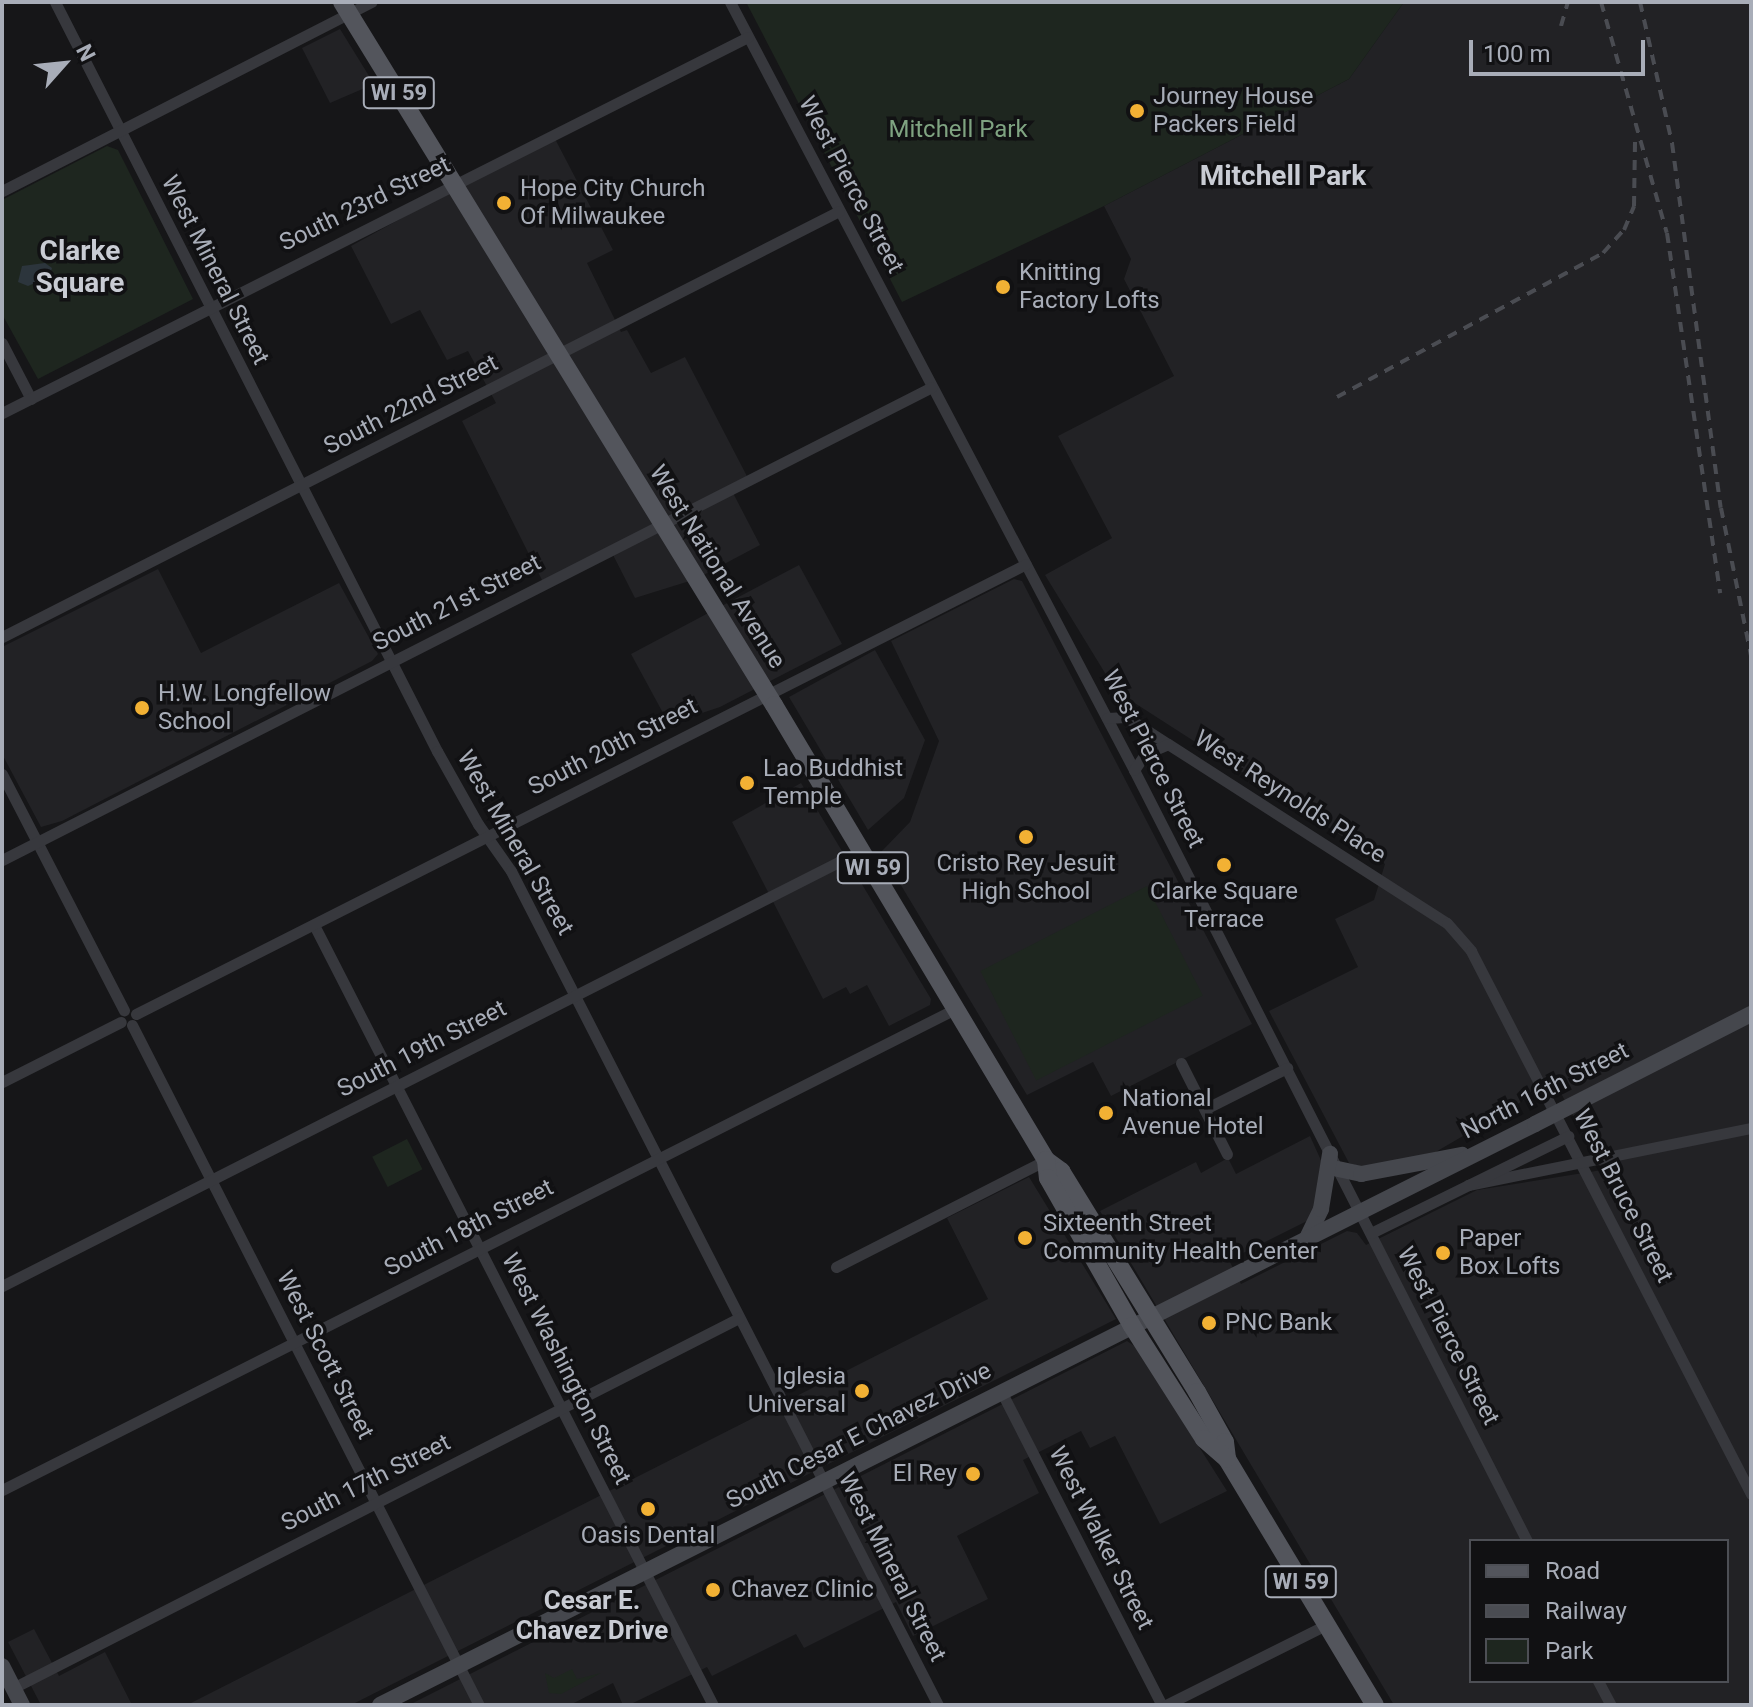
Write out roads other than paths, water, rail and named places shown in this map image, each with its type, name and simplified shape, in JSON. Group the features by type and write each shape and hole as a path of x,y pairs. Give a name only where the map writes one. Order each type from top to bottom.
{"main road":[{"name":"West National Avenue","path":"346,8 768,694 957,1008 1046,1160 1048,1178 1098,1251 1151,1318 1197,1392 1225,1442 1227,1459 1375,1705"},
{"name":"North 16th Street","path":"1360,1211 1751,1014"},
{"path":"1305,1239 1321,1209 1334,1161 1352,1175 1479,1152"},
{"name":"South Cesar E Chavez Drive","path":"380,1705 1360,1211"},
{"name":"West National Avenue","path":"1098,1251 1132,1326 1178,1401 1214,1451 1227,1459"},
{"path":"1178,1401 1197,1392"},
{"path":"2,1666 22,1705"}],"street":[{"name":"West Mineral Street","path":"55,2 391,661 488,837 511,871 938,1705"},
{"path":"2,191 120,131 346,8 371,2"},
{"name":"West Pierce Street","path":"730,2 1134,770 1526,1539"},
{"name":"South 23rd Street","path":"2,413 208,305 748,37"},
{"name":"South 22nd Street","path":"2,637 839,211"},
{"path":"2,343 31,399"},
{"name":"South 21st Street","path":"2,860 932,387"},
{"name":"South 20th Street","path":"2,1082 1026,564"},
{"name":"West Reynolds Place","path":"1107,718 1126,717 1447,923"},
{"path":"1134,770 1145,754 1168,744"},
{"name":"West Scott Street","path":"2,774 479,1705"},
{"name":"South 19th Street","path":"2,1286 862,850"},
{"name":"West Bruce Street","path":"1447,923 1471,951 1751,1494"},
{"name":"West Washington Street","path":"314,925 713,1705"},
{"name":"South 18th Street","path":"2,1490 957,1008"},
{"path":"1181,1063 1227,1154"},
{"path":"1205,1109 1287,1068"},
{"path":"1468,1185 1751,1128"},
{"path":"1371,1233 1568,1136"},
{"path":"836,1267 1046,1160"},
{"name":"South 17th Street","path":"13,1688 739,1318"},
{"name":"West Walker Street","path":"1001,1391 1164,1705"},
{"path":"1164,1705 1326,1625"},
{"path":"1599,1683 1611,1705"}],"railway":[{"path":"1561,26 1568,2"},
{"path":"1601,2 1667,233 1720,593"},
{"path":"1640,2 1672,143 1721,508 1751,655"},
{"path":"1337,397 1603,253 1624,230 1634,206 1635,139"}],"place":[{"name":"Journey House Packers Field","path":"1137,111"},
{"name":"Hope City Church Of Milwaukee","path":"504,203"},
{"name":"Knitting Factory Lofts","path":"1003,287"},
{"name":"H.W. Longfellow School","path":"142,708"},
{"name":"Lao Buddhist Temple","path":"747,783"},
{"name":"Cristo Rey Jesuit High School","path":"1026,837"},
{"name":"Clarke Square Terrace","path":"1224,865"},
{"name":"National Avenue Hotel","path":"1106,1113"},
{"name":"Sixteenth Street Community Health Center","path":"1025,1238"},
{"name":"Paper Box Lofts","path":"1443,1253"},
{"name":"PNC Bank","path":"1209,1323"},
{"name":"Iglesia Universal","path":"862,1391"},
{"name":"El Rey","path":"973,1474"},
{"name":"Oasis Dental","path":"648,1509"},
{"name":"Chavez Clinic","path":"713,1590"}],"district":[{"name":"Mitchell Park","path":"1283,176"},
{"name":"Clarke Square","path":"80,267"},
{"name":"Cesar E. Chavez Drive","path":"592,1616"}]}
